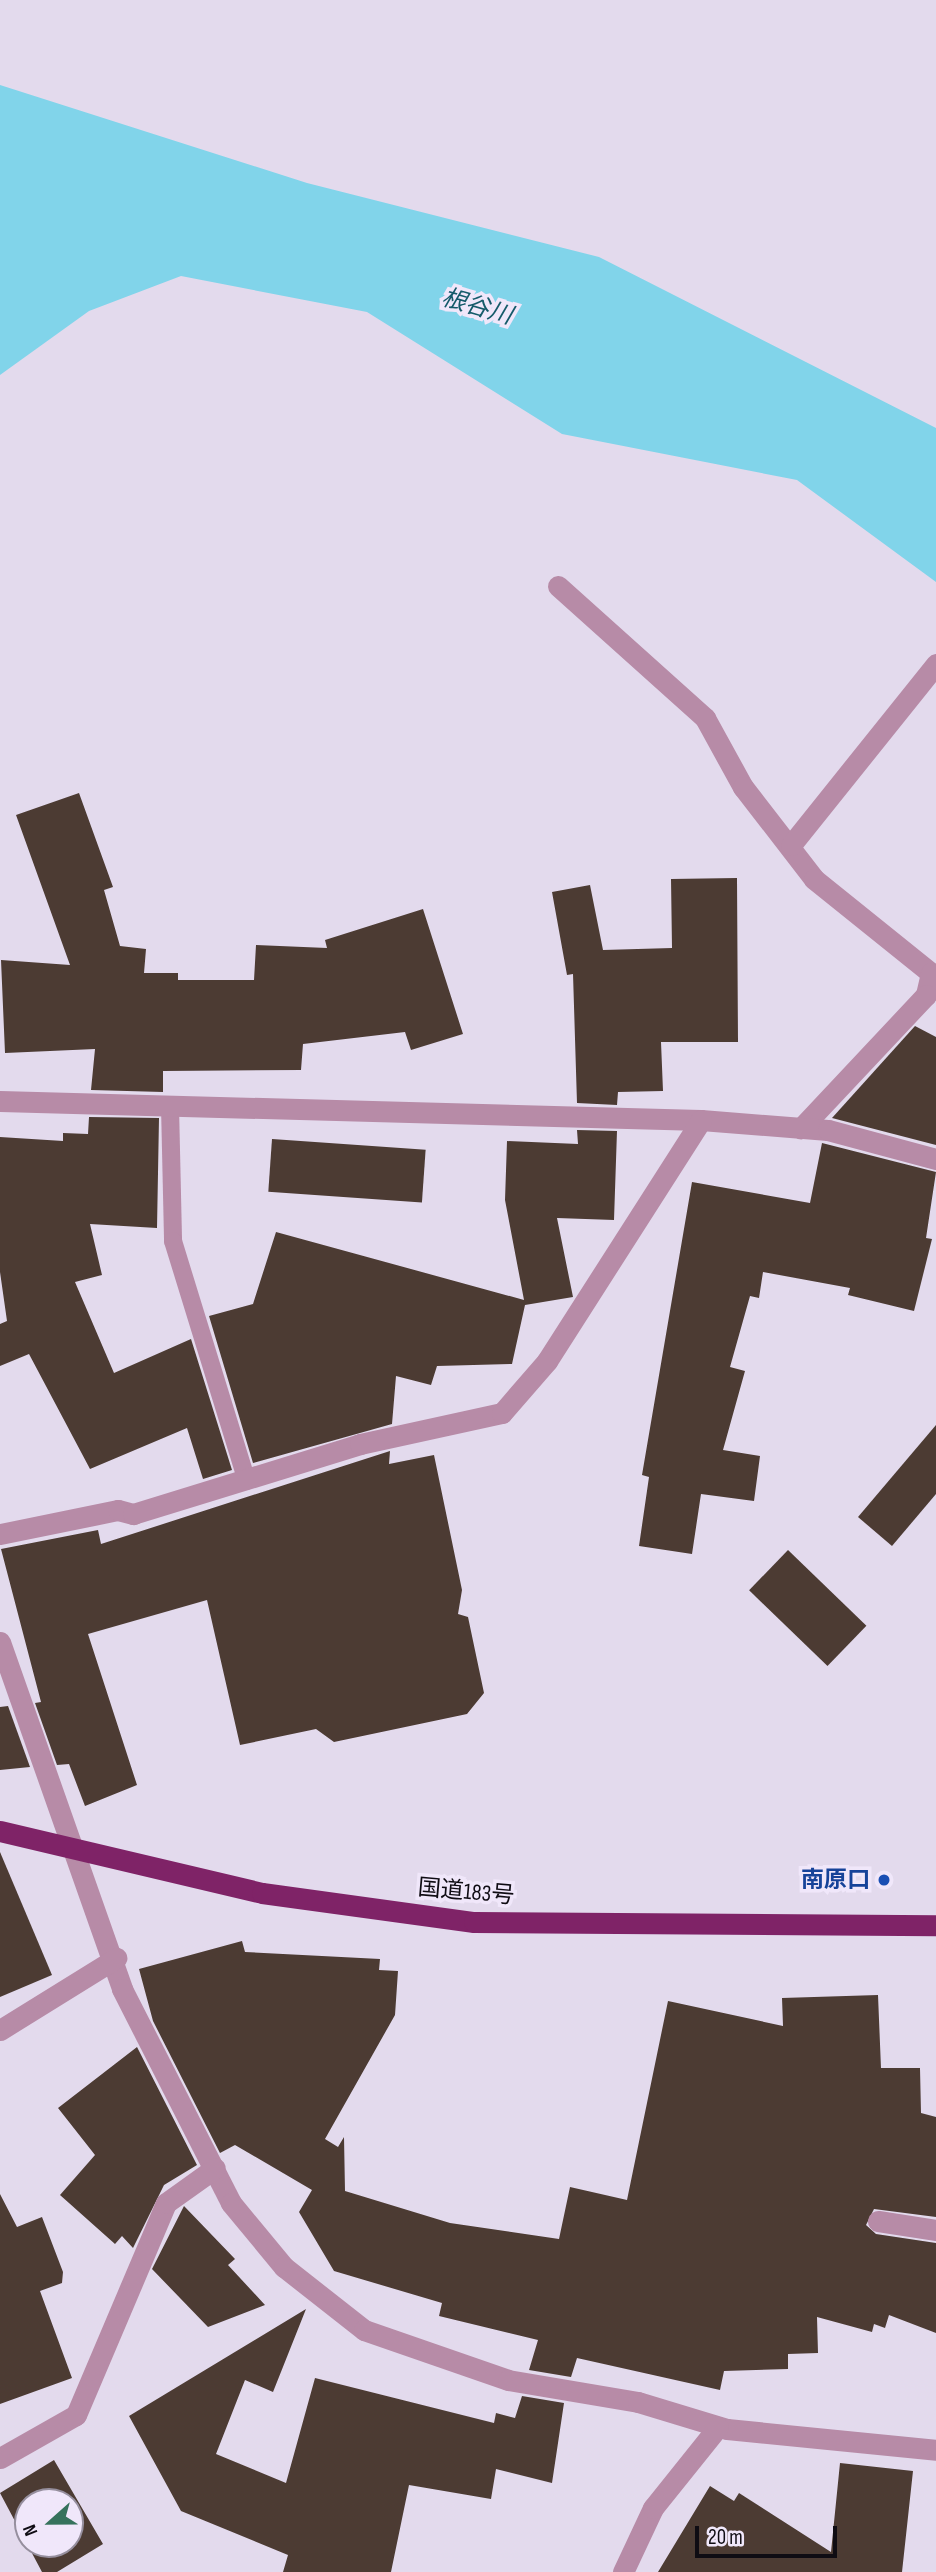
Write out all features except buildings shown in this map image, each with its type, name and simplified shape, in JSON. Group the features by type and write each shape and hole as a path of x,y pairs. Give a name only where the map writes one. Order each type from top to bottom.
{"highway":[{"name":"国道183号","path":"0,1832 262,1893 474,1922 936,1925"}],"street":[{"path":"558,586 705,718 743,786 791,845 814,879 931,973 926,995 801,1128"},
{"path":"791,845 936,664"},
{"path":"0,1101 701,1120 801,1128 936,1159"},
{"path":"0,1534 118,1510 133,1514 360,1444 502,1413 547,1361 701,1120"},
{"path":"0,1642 116,1958 122,1989 231,2203 284,2267 364,2330 508,2380 638,2402 718,2427 936,2451"},
{"path":"0,2030 116,1958"},
{"path":"0,2458 76,2415 160,2212 215,2168"},
{"path":"878,2221 936,2230"},
{"path":"623,2572 653,2508 718,2427"}],"lane":[{"path":"170,1106 173,1241 247,1481"}],"water":[{"name":"根谷川","path":"0,85 307,183 599,257 936,428 936,582 797,480 562,434 367,312 181,276 89,311 0,375"}],"place":[{"name":"南原口","path":"884,1880"}]}
